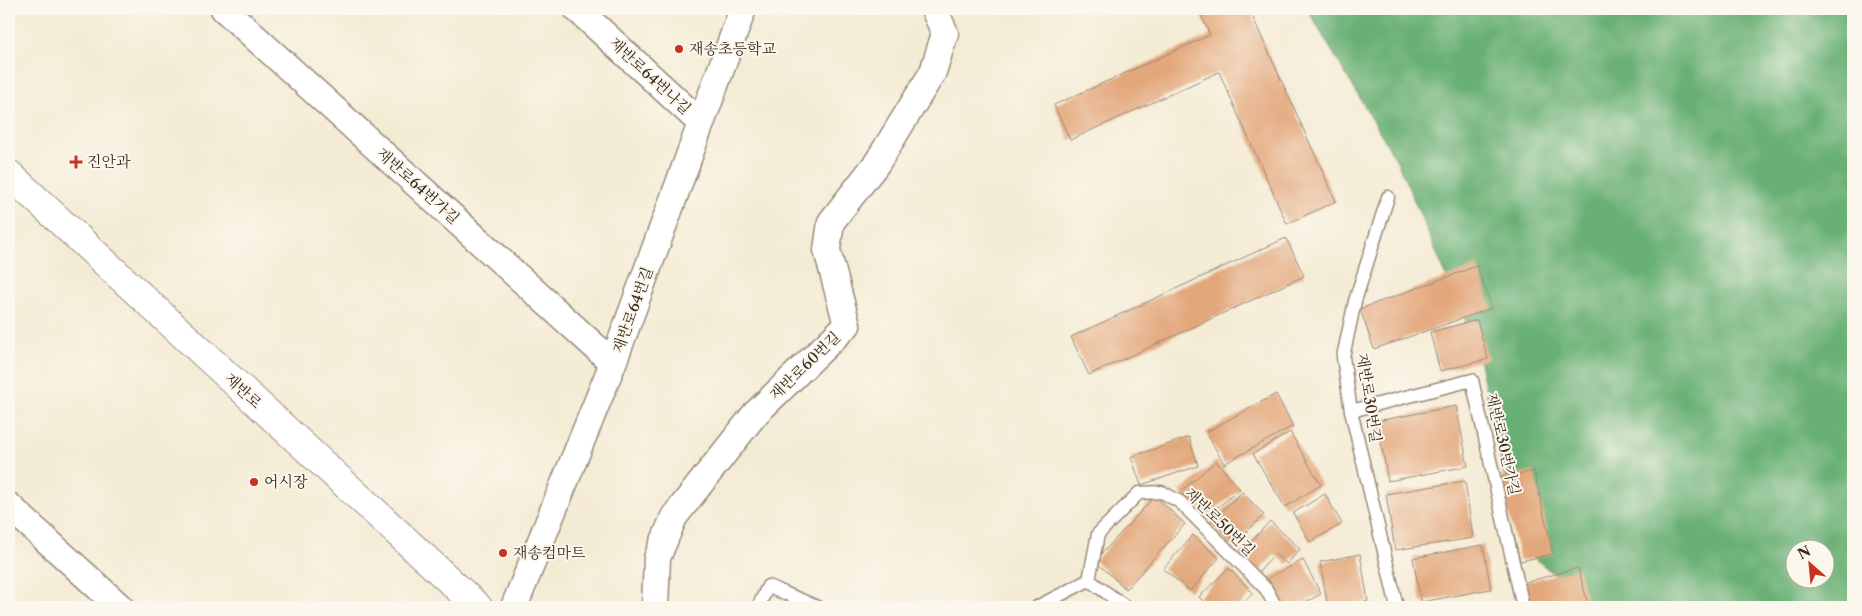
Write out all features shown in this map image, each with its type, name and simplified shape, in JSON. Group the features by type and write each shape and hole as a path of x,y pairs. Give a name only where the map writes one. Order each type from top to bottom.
{"main road":[{"name":"재반로","path":"9,174 478,607"}],"street":[{"name":"재반로64번가길","path":"224,9 613,363"},
{"name":"재반로64번나길","path":"577,9 701,122"},
{"name":"재반로64번길","path":"514,607 613,363 743,9"},
{"name":"재반로60번길","path":"655,607 656,558 674,517 755,414 847,325 827,250 831,222 877,164 933,72 945,33 934,9"},
{"path":"9,506 120,607"}],"lane":[{"name":"재반로30번길","path":"1388,197 1355,301 1343,357 1351,411 1397,607"},
{"name":"재반로30번가길","path":"1351,411 1472,380 1523,607"},
{"name":"재반로50번길","path":"1088,580 1098,534 1140,493 1162,492 1180,502 1266,589 1276,607"},
{"path":"1038,607 1088,580 1126,607"},
{"path":"758,607 768,586 816,607"}],"green space":[{"path":"1307,9 1853,9 1853,607 1596,607 1520,547 1476,345 1397,161"}],"building":[{"path":"1198,9 1249,9 1336,201 1287,224 1219,72 1070,140 1054,105 1210,35"},
{"path":"1286,238 1304,276 1089,375 1071,337"},
{"path":"1477,266 1492,308 1374,349 1360,309"},
{"path":"1477,320 1488,359 1440,371 1430,332"},
{"path":"1276,394 1293,426 1224,464 1206,432"},
{"path":"1456,406 1468,466 1388,481 1377,421"},
{"path":"1290,432 1321,485 1285,507 1253,454"},
{"path":"1189,437 1198,466 1141,485 1131,457"},
{"path":"1216,461 1240,489 1208,515 1201,507 1196,511 1180,492"},
{"path":"1534,471 1553,554 1520,561 1500,478"},
{"path":"1465,481 1473,538 1395,550 1386,494"},
{"path":"1242,492 1264,515 1231,546 1209,524"},
{"path":"1325,494 1342,524 1310,542 1293,513"},
{"path":"1155,496 1185,524 1126,589 1095,561"},
{"path":"1270,521 1300,549 1287,564 1275,554 1259,572 1239,555"},
{"path":"1193,535 1219,558 1190,591 1163,569"},
{"path":"1483,545 1491,589 1421,602 1413,558"},
{"path":"1360,554 1368,601 1351,605 1351,607 1328,607 1320,562"},
{"path":"1303,560 1321,594 1296,607 1283,607 1268,578"},
{"path":"1229,568 1253,593 1238,607 1209,607 1199,597"},
{"path":"1578,568 1589,607 1529,607 1523,583"}],"place":[{"name":"재송초등학교","path":"679,49"},
{"name":"진안과","path":"76,162"},
{"name":"어시장","path":"254,482"},
{"name":"재송컴마트","path":"503,553"}]}
